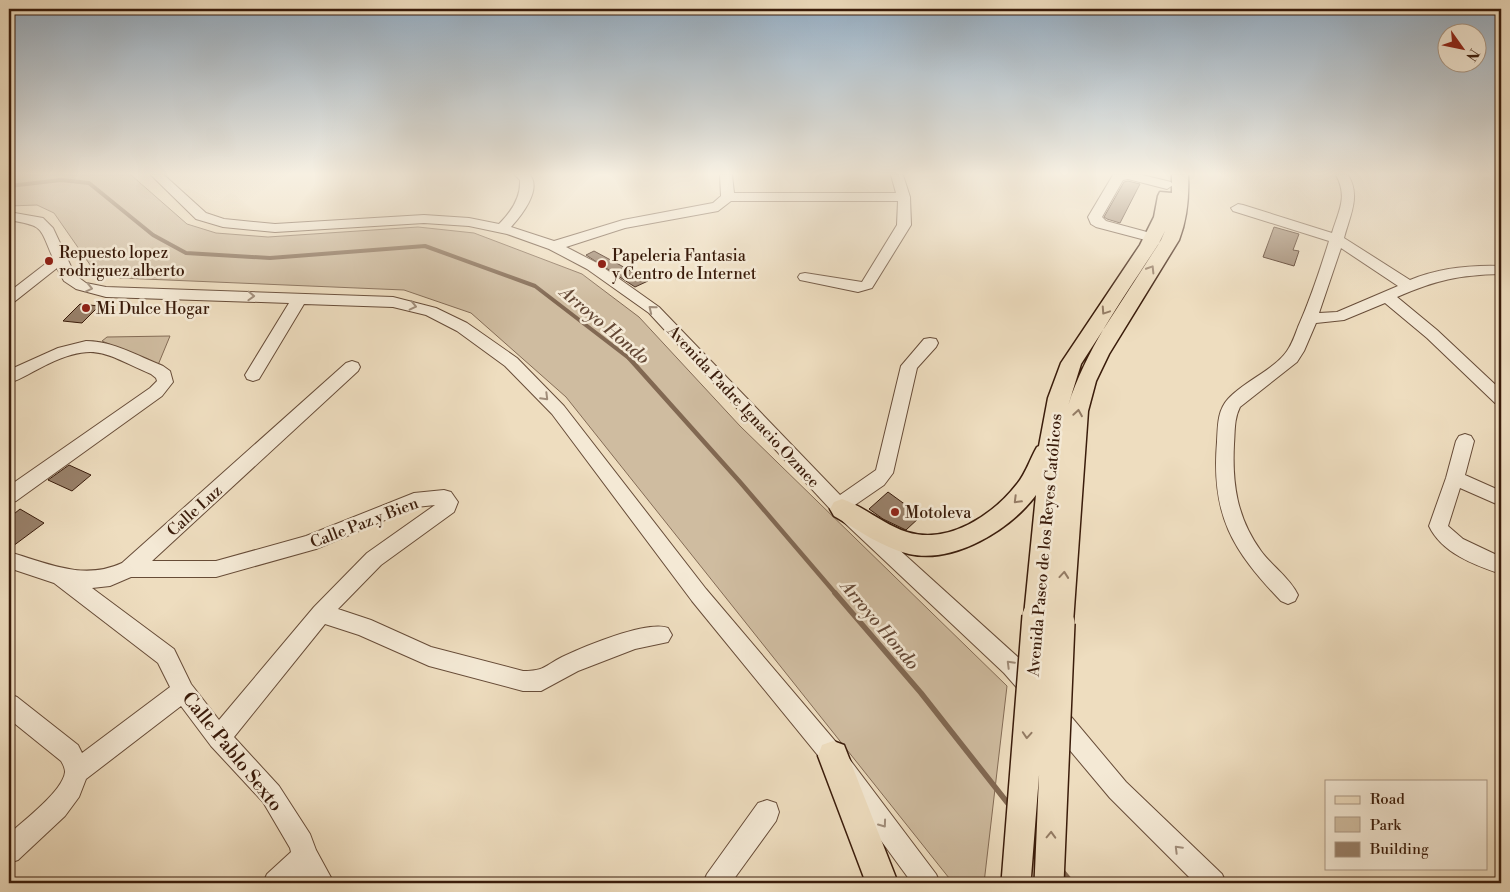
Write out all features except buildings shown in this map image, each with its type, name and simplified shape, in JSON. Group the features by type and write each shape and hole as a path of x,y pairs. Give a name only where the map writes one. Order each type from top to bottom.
{"main road":[{"name":"Avenida Paseo de los Reyes Católicos","path":"1049,883 1048,620 1050,443 1055,409 1063,382 1072,363 1153,238 1162,217"},
{"name":"Avenida Paseo de los Reyes Católicos","path":"1016,883 1048,620 1077,411 1086,381 1099,354 1170,240 1179,217"},
{"path":"840,507 902,541 932,546 946,543 978,531 996,521 1025,492 1050,443"},
{"path":"833,756 882,883"}],"street":[{"path":"13,217 38,221 46,228 68,278 81,286 106,292 393,302 431,311 462,327 511,362 558,410 699,594 833,756 927,883"},
{"name":"Avenida Padre Ignacio Ozmee","path":"203,217 242,226 275,228 424,219 469,222 502,229 554,246 592,266 654,310 840,507 1012,666 1118,790 1212,883"},
{"path":"502,229 514,217"},
{"path":"554,246 623,224 664,217"},
{"path":"805,277 858,287 867,286 904,225 904,217"},
{"path":"1095,217 1096,221 1101,224 1153,238"},
{"path":"1265,217 1336,239 1409,286"},
{"path":"1288,595 1262,569 1242,542 1230,514 1225,483 1227,417 1234,403 1291,358 1296,351 1310,318 1343,217"},
{"path":"9,299 59,260"},
{"path":"1310,318 1339,317 1409,286 1451,273 1471,270 1501,270"},
{"path":"1387,297 1484,380 1501,399"},
{"path":"252,375 300,298"},
{"path":"840,507 878,480 884,472 909,366 930,343"},
{"path":"9,377 66,351 85,346 97,346 157,370 164,375 166,382 156,392 9,496"},
{"name":"Calle Luz","path":"9,560 59,576 90,579 107,578 129,569 352,367"},
{"path":"1465,441 1438,526 1440,533 1448,540 1501,566"},
{"path":"1454,478 1501,499"},
{"name":"Calle Paz y Bien","path":"129,569 216,569 309,543 414,500 444,497 449,502 447,507 374,559 321,613 219,738"},
{"name":"Calle Pablo Sexto","path":"59,576 166,656 183,691 219,738 271,794 301,842 305,856 322,883"},
{"path":"321,613 364,627 429,656 523,680 542,681 578,661 635,639 661,635"},
{"path":"9,851 56,807 71,789 77,771 183,691"},
{"path":"9,705 70,753 77,771"},
{"path":"716,883 767,812"},
{"path":"276,883 305,856"}],"green space":[{"path":"57,217 179,217 187,224 216,233 268,237 418,227 474,233 582,274 639,317 740,426 1007,686 984,883 953,883 566,397 471,313 404,290 120,278 93,269"},
{"path":"170,336 158,365 102,341 107,337"}],"waterway":[{"name":"Arroyo Hondo","path":"130,217 153,235 186,253 270,258 425,246 535,286 630,359"},
{"name":"Arroyo Hondo","path":"630,359 740,482 836,594"},
{"name":"Arroyo Hondo","path":"835,593 921,693 1010,806"},
{"name":"Arroyo Hondo","path":"1062,871 1072,883"}],"place":[{"name":"Repuesto lopez rodriguez alberto","path":"49,261"},
{"name":"Papeleria Fantasia y Centro de Internet","path":"602,264"},
{"name":"Mi Dulce Hogar","path":"86,308"},
{"name":"Motoleva","path":"895,512"}]}
